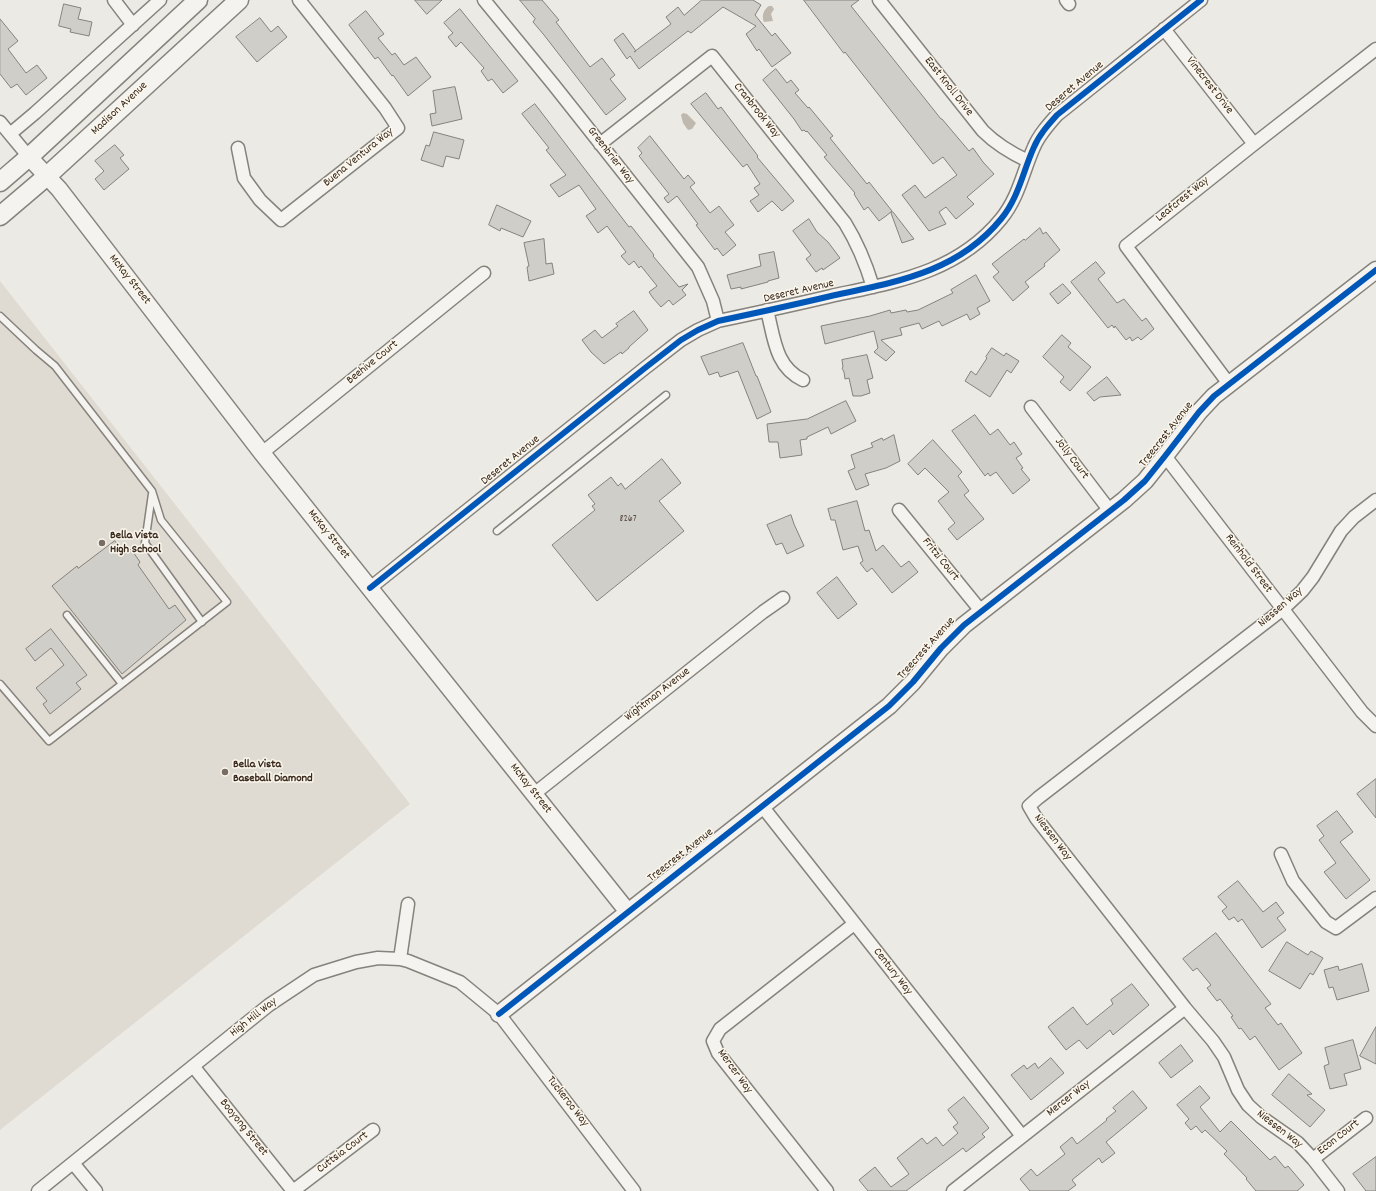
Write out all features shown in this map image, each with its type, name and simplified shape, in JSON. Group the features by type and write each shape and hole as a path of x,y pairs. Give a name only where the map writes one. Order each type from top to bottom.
{"main road":[{"path":"0,182 29,157 198,0"},
{"name":"Madison Avenue","path":"0,216 47,176 239,0"}],"street":[{"path":"114,0 132,25"},
{"path":"10,134 160,0"},
{"name":"Buena Ventura Way","path":"238,148 244,178 260,200 281,220 398,128 385,108 299,0"},
{"name":"Greenbrier Way","path":"484,0 554,84 698,267 713,301 718,321"},
{"name":"East Knoll Drive","path":"879,0 983,131 998,145 1016,156 1028,161"},
{"name":"Deseret Avenue","path":"370,588 681,340 698,330 718,321 916,276 955,258 972,246 990,231 1002,218 1012,203 1020,186 1028,161 1039,138 1057,115 1201,0"},
{"name":"Vinecrest Drive","path":"1164,29 1254,144"},
{"name":"Leafcrest Way","path":"1229,384 1126,246 1376,49"},
{"name":"Cranbrook Way","path":"600,144 712,56 845,224 855,239 866,264 873,287"},
{"path":"0,122 29,157"},
{"name":"McKay Street","path":"29,157 59,190 262,453 628,912"},
{"name":"Treecrest Avenue","path":"499,1014 897,698 941,648 964,625 1145,481 1166,456 1185,428 1199,412 1229,384 1376,270"},
{"name":"Beehive Court","path":"262,453 484,273"},
{"path":"767,310 782,363 788,371 803,380"},
{"name":"Jolly Court","path":"1031,407 1110,510"},
{"name":"Reinhold Street","path":"1166,456 1362,712 1376,726"},
{"name":"Niessen Way","path":"1338,1191 1313,1159 1298,1143 1261,1117 1248,1105 1238,1090 1224,1057 1213,1041 1185,1008 1036,818 1029,806 1283,610 1302,591 1313,577 1341,531 1354,517 1376,500"},
{"name":"Fritzi Court","path":"899,510 981,611"},
{"name":"Wightman Avenue","path":"534,794 763,612 783,598"},
{"name":"Century Way","path":"762,806 1022,1136"},
{"path":"1281,854 1293,881 1326,922 1336,928 1376,898"},
{"path":"400,959 408,904"},
{"name":"Mercer Way","path":"827,1191 718,1053 713,1041 720,1029 854,924"},
{"name":"High Hill Way","path":"38,1191 268,1005 314,975 356,962 378,958 400,959 460,982 499,1014"},
{"name":"Mercer Way","path":"952,1191 1185,1008"},
{"name":"Tuckeroo Way","path":"499,1014 634,1191"},
{"name":"Booyong Street","path":"193,1066 293,1191"},
{"name":"Econ Court","path":"1313,1159 1366,1118"},
{"name":"Cuttsia Court","path":"293,1191 373,1130"},
{"path":"73,1162 96,1191"}],"lane":[{"path":"0,316 55,366 152,491 161,520 227,602 49,741 0,684"},
{"path":"497,531 666,395"},
{"path":"152,491 145,543 202,622"},
{"path":"67,615 122,684"}],"shaded area":[{"path":"769,6 772,6 774,9 771,14 773,21 764,22 764,13"},
{"path":"683,113 687,114 696,123 692,129 688,130 683,123 681,115"},
{"name":"Bella Vista High School","path":"0,281 410,804 0,1130"}],"building":[{"path":"415,0 442,0 427,14"},
{"path":"520,0 542,0 559,20 556,22 590,67 602,58 615,75 610,79 626,99 606,115 533,22 535,19"},
{"path":"702,0 753,0 761,5 755,15 772,36 775,33 791,53 772,67 759,49 757,51 746,34 756,26 723,7 691,33 688,31 639,69 630,56 627,59 614,40 623,33 636,51 671,24 666,17 678,7 684,15"},
{"path":"804,0 859,0 851,6 941,119 969,151 973,148 994,174 967,197 974,204 956,219 946,207 939,212 946,224 929,231 902,195 915,185 925,198 957,175 943,157 933,164 845,52 844,53"},
{"path":"64,4 81,8 78,19 92,22 89,36 70,32 71,29 59,26"},
{"path":"460,9 518,81 503,93 492,79 488,81 481,71 484,68 461,42 456,47 448,37 453,33 444,23"},
{"path":"366,11 384,34 378,38 392,55 395,53 404,65 416,57 431,77 408,96 393,75 392,76 378,57 375,59 349,25"},
{"path":"260,18 271,32 278,26 287,37 257,62 236,37"},
{"path":"0,19 18,41 8,49 26,73 37,65 47,78 26,95 17,84 11,88 0,74"},
{"path":"776,69 787,83 791,80 799,90 795,93 808,108 809,107 833,136 830,138 867,184 869,182 892,211 879,221 868,207 864,210 854,194 855,193 824,157 827,155 807,131 802,131 763,80"},
{"path":"455,87 462,119 432,126 430,114 436,113 433,91"},
{"path":"706,93 718,109 721,107 758,156 757,157 794,201 782,211 772,201 758,212 750,201 759,195 754,188 760,184 747,164 743,167 691,104"},
{"path":"535,104 629,227 631,226 654,255 653,256 679,287 688,284 682,290 686,295 673,305 669,300 661,307 653,298 649,292 657,286 641,266 639,268 634,261 629,265 621,256 626,252 607,226 598,233 586,216 596,209 579,185 559,197 550,185 566,175 546,150 549,148 522,114"},
{"path":"434,132 464,140 459,159 446,156 443,167 421,160 426,145 429,146"},
{"path":"650,136 684,179 688,175 695,183 690,187 710,213 719,206 734,225 725,232 736,245 723,256 717,248 715,250 677,196 668,203 664,198 669,194 639,156 642,153 638,148"},
{"path":"115,145 124,155 120,158 129,169 104,190 95,179 104,171 95,161"},
{"path":"497,205 531,221 523,237 501,228 500,231 489,225"},
{"path":"893,212 914,239 902,243 891,213"},
{"path":"809,219 817,232 828,242 840,258 823,270 822,268 816,272 806,259 811,255 793,231"},
{"path":"1040,228 1043,234 1046,232 1060,250 1044,264 1045,266 1025,282 1029,287 1013,301 993,277 999,272 992,264"},
{"path":"544,239 546,264 552,263 554,274 529,281 527,267 529,266 524,243"},
{"path":"774,252 779,278 741,289 741,287 731,289 727,275 761,266 759,255"},
{"path":"1096,262 1105,273 1098,279 1117,303 1124,299 1142,321 1146,318 1154,329 1141,340 1138,337 1132,341 1130,337 1126,340 1115,326 1114,328 1112,325 1108,328 1071,282"},
{"path":"976,275 990,301 977,308 980,314 970,320 967,314 942,326 939,321 922,329 919,323 900,328 902,335 881,340 895,352 886,361 874,352 878,348 874,331 825,344 821,326 870,316 890,310 891,313 906,310 907,312 918,310 953,293 951,290"},
{"path":"1063,284 1071,293 1058,304 1050,294"},
{"path":"634,311 648,330 622,354 621,352 604,364 591,352 582,340 595,330 602,338 618,326 616,324"},
{"path":"1062,335 1071,343 1068,347 1091,367 1070,391 1060,382 1064,377 1043,357"},
{"path":"743,343 771,412 757,419 738,371 720,377 718,372 709,375 701,357"},
{"path":"992,348 1004,356 1006,353 1019,361 1011,373 1007,370 990,397 965,381 971,371 976,375"},
{"path":"867,355 873,378 867,380 870,393 861,396 853,396 849,378 845,379 842,368 842,360"},
{"path":"1107,377 1121,395 1100,397 1094,401 1087,393"},
{"path":"846,401 856,421 831,434 828,427 807,437 807,439 800,440 802,455 780,458 778,442 769,442 767,424 807,419"},
{"path":"975,415 990,435 998,429 1010,445 1014,442 1022,454 1016,458 1023,468 1021,469 1030,480 1013,494 996,472 990,476 988,473 985,476 952,431"},
{"path":"894,435 900,461 886,468 865,474 869,485 856,490 848,471 855,468 851,455 873,447 871,443"},
{"path":"933,440 962,472 958,476 969,491 964,495 984,519 957,540 948,529 955,523 938,501 949,492 925,468 918,475 908,464"},
{"path":"662,459 681,483 659,501 684,531 597,601 552,545 595,510 592,506 595,504 588,495 611,477 618,486 621,483 625,489"},
{"path":"857,501 865,531 869,530 876,551 883,545 901,567 909,561 918,572 892,593 872,568 867,572 860,563 863,561 858,546 843,550 835,520 831,520 828,509"},
{"path":"791,515 804,546 787,554 782,543 776,545 767,525"},
{"path":"115,541 124,554 131,549 140,562 138,565 169,609 175,605 186,620 122,674 52,586 77,566 78,568"},
{"path":"837,577 857,604 838,619 817,593"},
{"path":"51,629 87,675 76,683 81,689 50,714 43,704 47,701 36,688 64,665 51,648 35,661 26,649"},
{"path":"1376,779 1376,818 1357,794"},
{"path":"1337,811 1353,832 1340,842 1370,880 1346,899 1324,872 1336,863 1319,840 1324,836 1317,826"},
{"path":"1238,881 1263,912 1276,902 1284,913 1277,918 1286,930 1262,948 1242,919 1238,922 1234,917 1229,920 1222,911 1227,907 1218,897"},
{"path":"1216,933 1271,1004 1265,1008 1278,1025 1281,1023 1302,1053 1279,1070 1255,1036 1250,1040 1241,1028 1239,1029 1231,1017 1233,1016 1220,999 1217,1001 1207,988 1211,985 1197,968 1193,971 1183,959"},
{"path":"1287,942 1308,955 1311,951 1323,958 1313,975 1310,973 1300,989 1269,971"},
{"path":"1362,964 1369,991 1337,1000 1333,987 1329,988 1324,970 1338,966 1339,970"},
{"path":"1132,984 1149,1005 1113,1035 1110,1030 1087,1049 1079,1040 1066,1050 1048,1027 1073,1007 1087,1025 1113,1004 1111,1000"},
{"path":"1376,1027 1376,1064 1360,1056"},
{"path":"1353,1040 1361,1069 1344,1074 1347,1085 1330,1089 1324,1066 1329,1064 1325,1048"},
{"path":"1181,1045 1193,1061 1171,1078 1159,1063"},
{"path":"1051,1058 1064,1073 1031,1100 1011,1075 1024,1065 1027,1069 1035,1063 1038,1068"},
{"path":"1289,1074 1312,1094 1307,1095 1325,1110 1310,1127 1272,1095"},
{"path":"1200,1086 1210,1098 1200,1107 1220,1132 1231,1121 1270,1160 1275,1156 1285,1168 1288,1166 1304,1185 1297,1191 1256,1191 1246,1179 1247,1178 1224,1154 1227,1151 1205,1130 1202,1133 1196,1126 1191,1130 1185,1123 1189,1119 1177,1105"},
{"path":"1133,1091 1147,1108 1106,1142 1115,1153 1102,1163 1099,1158 1072,1180 1076,1185 1068,1191 1030,1191 1020,1179 1031,1169 1037,1176 1065,1154 1060,1147 1072,1137 1077,1144 1107,1120 1106,1119 1116,1111 1113,1108"},
{"path":"964,1097 989,1128 982,1134 985,1137 966,1152 963,1148 906,1191 868,1191 859,1180 875,1167 891,1187 909,1174 897,1158 922,1138 927,1144 936,1137 943,1146 958,1133 953,1127 958,1123 948,1110"},
{"path":"1376,1157 1376,1191 1366,1191 1353,1174"}],"cycle path":[{"path":"370,588 645,368 681,340 698,330 718,321 901,280 945,263 965,252 984,237 1007,211 1016,193 1036,143 1044,130 1057,115 1201,0"},
{"path":"499,1014 889,706 913,682 941,648 964,625 1124,500 1145,481 1199,412 1214,396 1376,270"}],"place":[{"name":"Bella Vista High School","path":"102,543"},
{"name":"Bella Vista Baseball Diamond","path":"225,772"}]}
